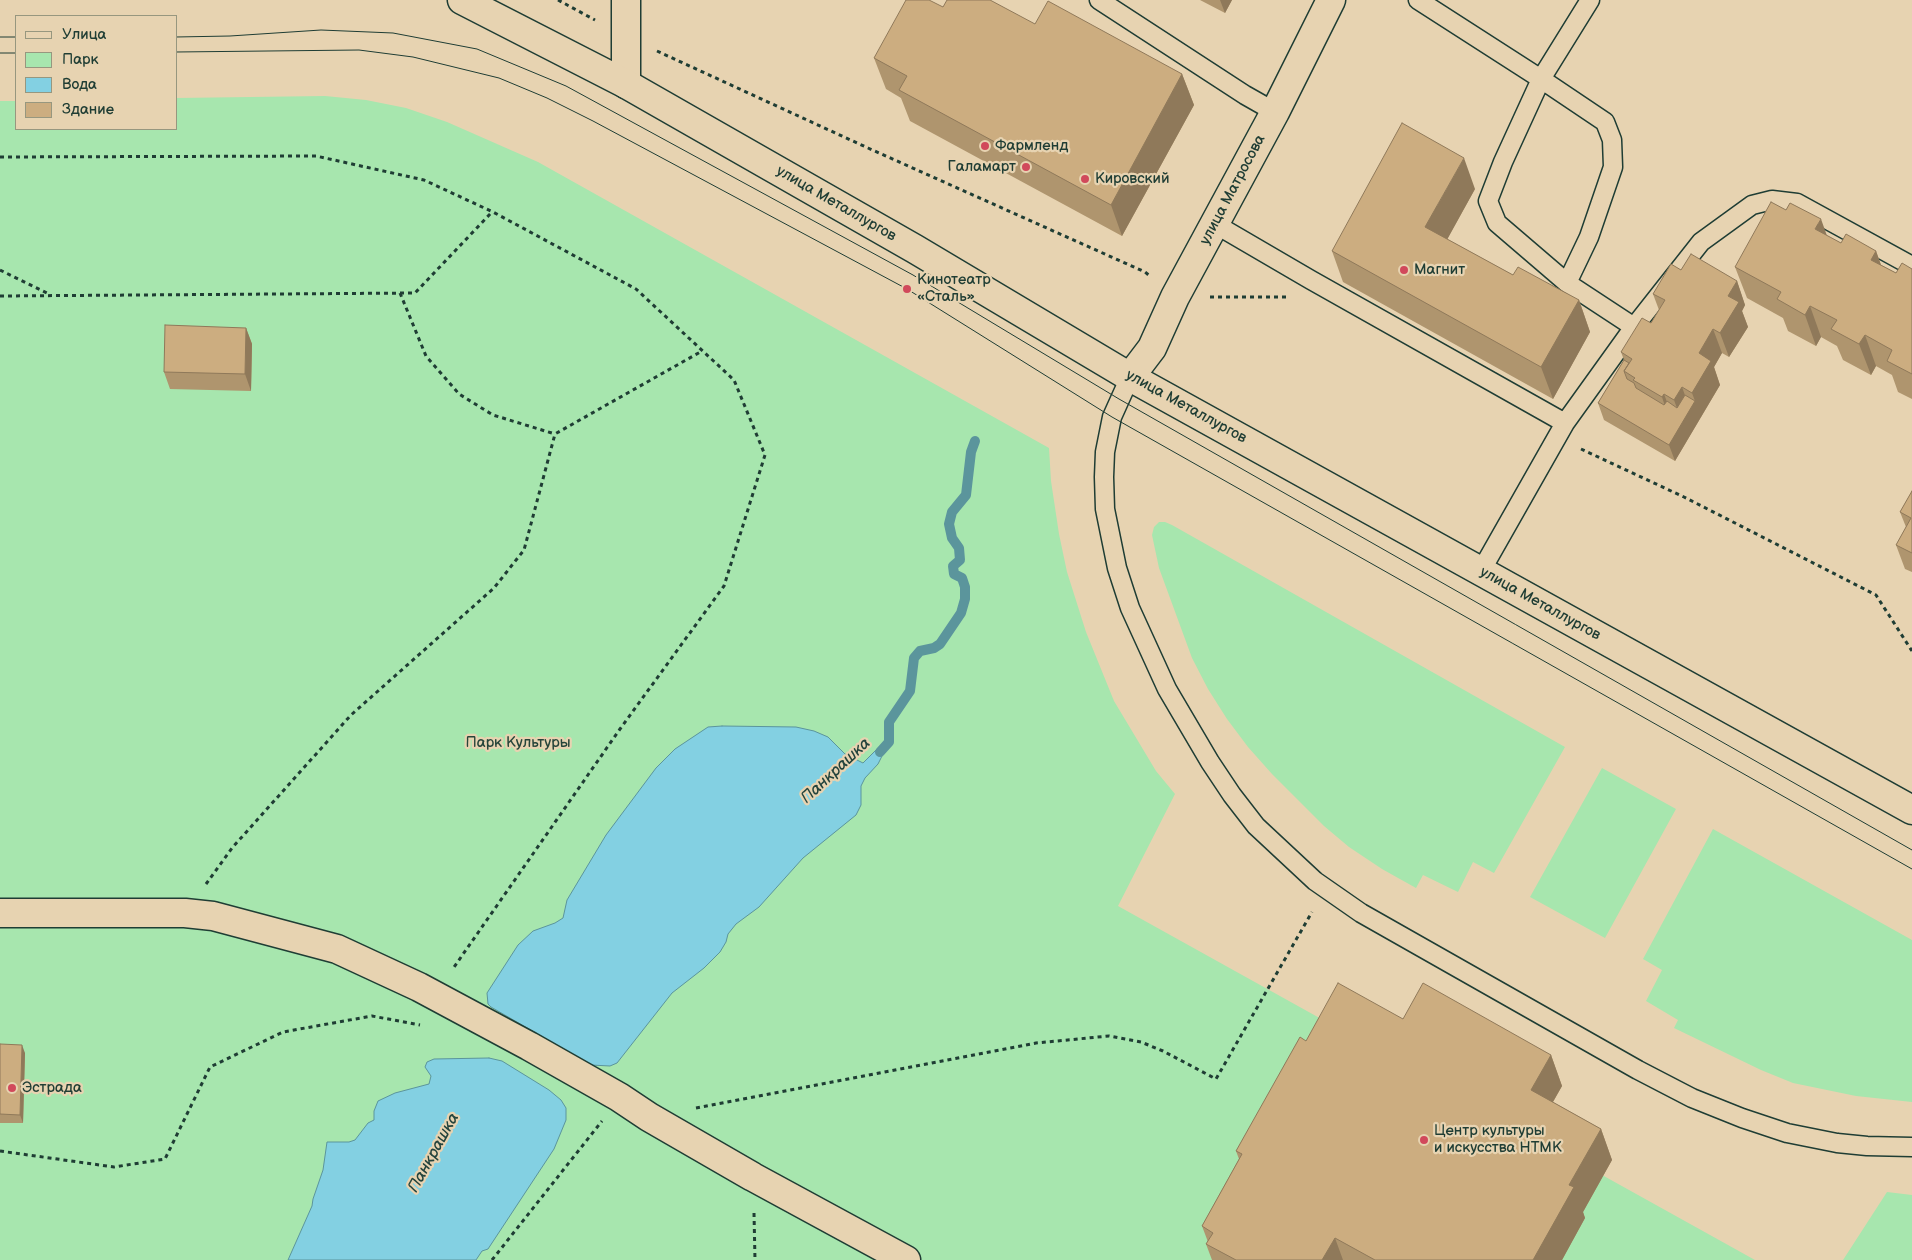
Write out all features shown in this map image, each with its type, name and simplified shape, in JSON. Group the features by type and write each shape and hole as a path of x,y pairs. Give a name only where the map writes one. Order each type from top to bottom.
{"main road":[{"name":"улица Металлургов","path":"462,0 626,84 924,254 1130,377 1912,810"},
{"path":"626,0 626,84"},
{"name":"улица Матросова","path":"1130,377 1152,348 1175,297 1274,112 1331,0"},
{"path":"0,913 185,913 213,916 337,949 434,995 529,1046 619,1097 649,1118 906,1260"}],"lane":[{"path":"1418,0 1605,122 1612,140 1613,167 1589,237 1567,283"},
{"path":"1590,0 1541,79 1503,162 1488,201 1497,223 1567,283 1634,327"},
{"path":"1102,1 1274,112"},
{"path":"1481,571 1561,430 1634,327 1701,242 1752,205 1772,200 1797,203 1912,266"},
{"path":"1215,224 1561,430"},
{"path":"1130,377 1112,417 1105,452 1105,509 1117,568 1130,608 1167,689 1190,730 1232,795 1256,826 1315,881 1361,913 1638,1070 1692,1098 1787,1134 1844,1144 1912,1147"}],"path":[{"path":"558,0 626,37 1145,272 1175,297 1287,297"},
{"path":"0,158 316,156 424,180 492,212 636,289 734,380 765,455 724,586 620,729 434,995"},
{"path":"0,296 415,293 492,212"},
{"path":"0,270 52,295"},
{"path":"400,293 426,356 459,394 493,415 555,434"},
{"path":"185,913 232,848 350,715 494,588 524,550 555,434 702,351"},
{"path":"1561,430 1684,497 1876,595 1912,651"},
{"path":"649,1118 1036,1043 1075,1038 1109,1036 1141,1042 1163,1050 1216,1079 1326,888"},
{"path":"0,1151 114,1167 165,1159 210,1067 282,1032 372,1016 421,1025"},
{"path":"492,1260 589,1139 619,1097"},
{"path":"753,1177 755,1260"}],"green space":[{"name":"Парк Культуры","path":"325,96 366,100 406,108 447,122 538,162 1049,448 1051,481 1059,534 1067,572 1086,632 1114,701 1156,771 1175,794 1118,906 1755,1260 0,1260 0,101 15,101 15,130 178,130 178,98"},
{"path":"1159,522 1172,525 1565,747 1494,873 1473,862 1458,892 1423,875 1416,888 1382,869 1349,847 1324,826 1272,774 1227,719 1208,689 1192,658 1159,568 1152,535 1154,527"},
{"path":"1602,768 1676,809 1605,938 1530,897"},
{"path":"1713,829 1912,940 1912,1102 1856,1096 1793,1083 1761,1070 1674,1028 1678,1020 1646,1001 1662,970 1643,959"},
{"path":"1887,1192 1912,1195 1912,1260 1843,1260"}],"water":[{"path":"708,727 796,727 814,731 828,737 845,754 863,763 883,743 889,742 878,764 865,778 861,786 861,805 856,815 803,858 759,907 736,924 728,934 720,952 704,968 672,993 617,1063 610,1066 591,1065 491,1007 488,1004 487,993 518,945 533,931 563,918 567,900 606,835 656,768 675,749"},
{"path":"489,1058 502,1061 549,1090 561,1100 566,1108 566,1120 554,1149 488,1249 482,1251 476,1260 288,1260 312,1206 323,1170 327,1142 349,1142 355,1140 368,1123 374,1120 374,1111 378,1101 395,1093 429,1084 431,1076 425,1067 427,1062 434,1059"}],"building":[{"name":"Кировский","path":"906,0 929,0 943,7 947,0 990,0 1035,24 1048,1 1182,74 1111,205 899,90 907,76 874,58"},
{"name":"Магнит","path":"1402,123 1464,158 1425,227 1513,275 1518,267 1579,300 1541,367 1332,251"},
{"path":"1771,202 1786,210 1790,203 1821,219 1815,229 1841,243 1846,234 1876,251 1871,260 1896,273 1902,263 1912,269 1912,374 1887,361 1892,350 1865,335 1859,344 1831,329 1837,320 1810,306 1805,315 1777,299 1781,292 1735,267"},
{"path":"1691,254 1737,281 1728,296 1739,302 1720,333 1713,329 1699,353 1711,361 1692,393 1682,387 1674,400 1664,394 1662,397 1633,380 1635,378 1624,371 1632,359 1621,352 1642,318 1651,323 1665,300 1653,294 1671,264 1681,270"},
{"path":"165,325 246,328 245,374 164,372"},
{"path":"1624,360 1629,363 1624,371 1627,379 1634,383 1636,388 1664,405 1667,401 1677,408 1685,395 1695,401 1669,445 1598,403"},
{"path":"1912,491 1912,553 1896,545 1911,518 1900,512"},
{"name":"Центр культуры и искусства НТМК","path":"1338,983 1403,1019 1423,983 1551,1055 1531,1090 1601,1129 1569,1185 1574,1187 1533,1260 1375,1260 1335,1238 1322,1260 1236,1260 1206,1244 1213,1233 1202,1226 1242,1154 1236,1151 1300,1037 1306,1041"},
{"name":"Эстрада","path":"0,1044 22,1045 20,1115 0,1114"}],"waterway":[{"name":"Панкрашка","path":"880,752 889,742 889,722 910,691 914,658 920,651 934,648 940,644 961,613 965,599 965,587 962,578 954,574 953,566 960,560 959,548 952,538 949,524 952,512 966,495 971,452 975,441"}],"tram line":[{"path":"178,37 230,36 321,30 393,33 477,49 566,86 913,275 1119,399 1912,850"},
{"path":"0,37 15,37"},
{"path":"178,52 359,50 413,57 499,78 547,98 907,289 1112,417 1912,869"},
{"path":"0,53 15,53"}],"place":[{"name":"Фармленд","path":"985,146"},
{"name":"Галамарт","path":"1026,167"},
{"name":"Кировский","path":"1085,179"},
{"name":"Магнит","path":"1404,270"},
{"name":"Кинотеатр «Сталь»","path":"907,289"},
{"name":"Эстрада","path":"12,1088"},
{"name":"Центр культуры и искусства НТМК","path":"1424,1140"}]}
